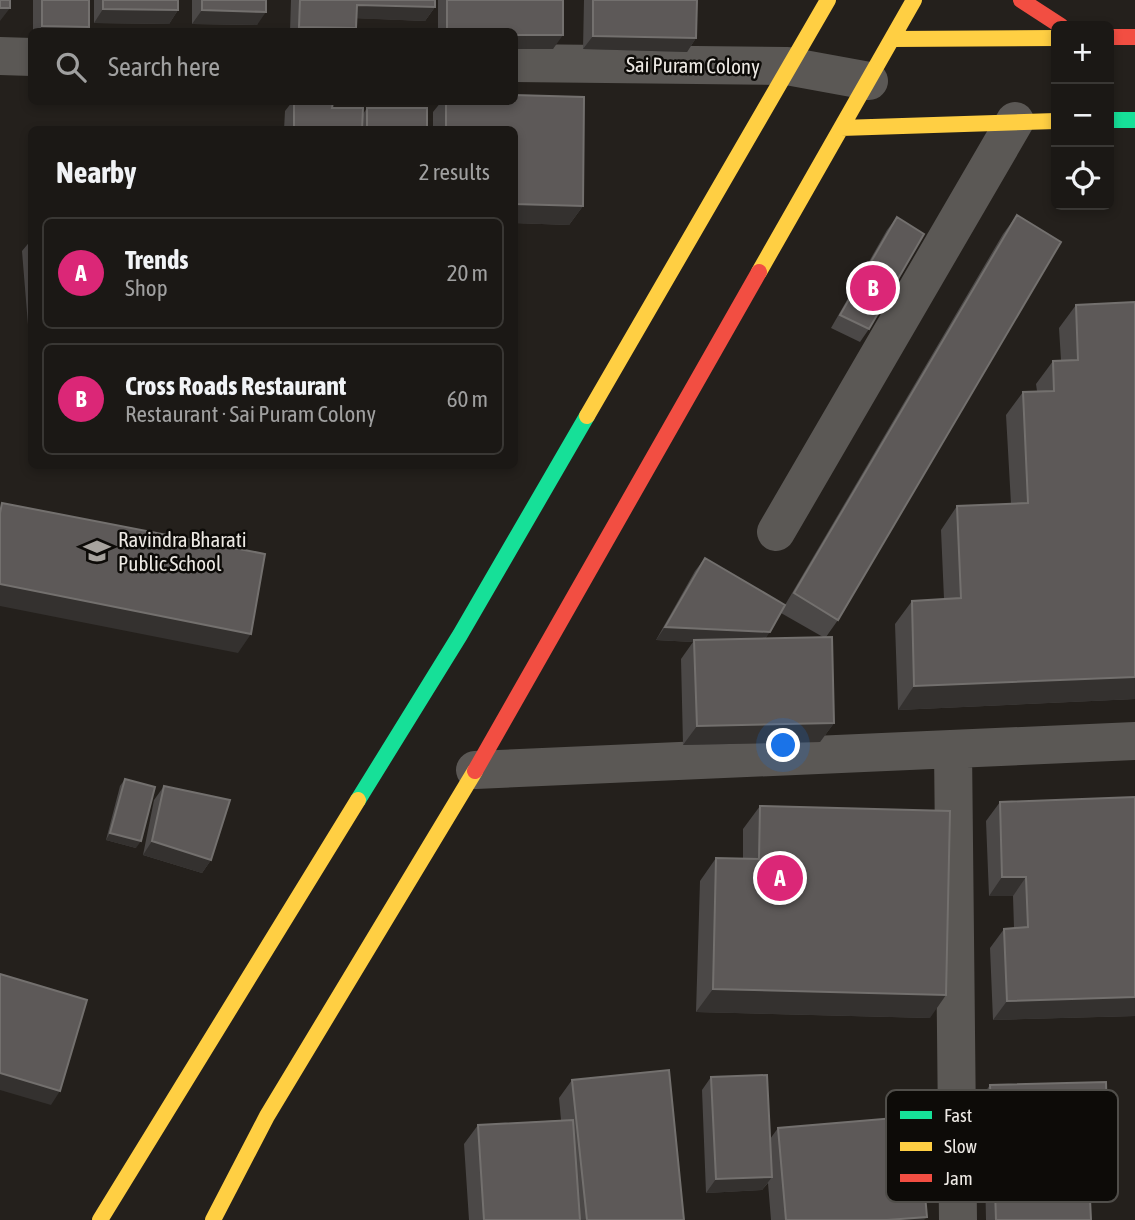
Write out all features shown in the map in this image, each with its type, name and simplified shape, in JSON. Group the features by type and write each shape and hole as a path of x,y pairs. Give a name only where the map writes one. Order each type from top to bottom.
{"main road":[{"path":"100,1220 460,635 684,250 787,66 828,0"},
{"path":"213,1220 267,1116 475,770 914,0"},
{"path":"1021,0 1053,21"},
{"path":"892,39 1051,37"},
{"path":"1114,37 1135,37"},
{"path":"1114,120 1135,120"},
{"path":"841,128 1051,121"}],"street":[{"path":"0,56 28,57"},
{"name":"Sai Puram Colony","path":"518,63 787,66 869,81"},
{"path":"776,532 1014,121"},
{"path":"475,770 1135,741"},
{"path":"953,749 957,1090"},
{"path":"958,1202 958,1220"}],"building":[{"path":"0,0 10,0 10,8 0,8"},
{"path":"42,0 89,0 89,27 42,26"},
{"path":"103,0 178,0 178,10 103,9"},
{"path":"202,0 266,0 266,12 202,10"},
{"path":"300,0 435,0 435,7 357,5 356,28 299,27"},
{"path":"447,0 563,0 563,35 518,35 518,28 447,28"},
{"path":"593,0 697,0 696,38 593,36"},
{"path":"518,95 584,97 583,206 518,204 518,126 446,126 446,105 518,105"},
{"path":"294,105 363,108 362,126 294,126"},
{"path":"367,108 427,108 427,126 367,126"},
{"path":"1017,215 1061,242 838,620 794,593"},
{"path":"897,217 924,234 869,329 840,315"},
{"path":"1135,302 1135,677 914,686 912,601 961,598 957,506 1028,503 1023,392 1054,391 1053,361 1078,360 1076,305"},
{"path":"2,503 265,554 251,634 0,584"},
{"path":"705,558 785,605 770,632 665,627"},
{"path":"832,637 834,723 697,726 694,640"},
{"path":"125,779 155,787 141,841 110,833"},
{"path":"164,786 230,800 211,860 152,841"},
{"path":"1135,797 1135,997 1007,1001 1004,929 1028,927 1026,877 1002,877 1000,802"},
{"path":"760,806 950,811 946,995 713,989 716,858 759,859"},
{"path":"0,974 87,1000 60,1091 0,1073"},
{"path":"669,1070 684,1220 587,1220 572,1080"},
{"path":"767,1075 772,1177 716,1179 711,1077"},
{"path":"1106,1082 1106,1090 990,1090 990,1085"},
{"path":"886,1119 886,1202 926,1202 927,1217 887,1220 786,1220 778,1128"},
{"path":"573,1120 580,1220 484,1220 478,1125"},
{"path":"995,1202 1090,1202 1091,1220 996,1220"}],"traffic: fast":[{"path":"1114,120 1135,120"},
{"path":"358,800 460,635 587,416"}],"traffic: slow":[{"path":"587,416 828,0"},
{"path":"759,272 914,0"},
{"path":"892,39 1051,38"},
{"path":"841,128 1051,121"},
{"path":"213,1220 267,1116 475,771"},
{"path":"100,1220 358,800"}],"traffic: jam":[{"path":"1021,0 1053,21"},
{"path":"1114,37 1135,37"},
{"path":"475,771 759,272"}],"place":[{"name":"Cross Roads Restaurant","path":"873,288"},
{"name":"Ravindra Bharati Public School","path":"97,551"},
{"name":"Trends","path":"780,878"}]}
